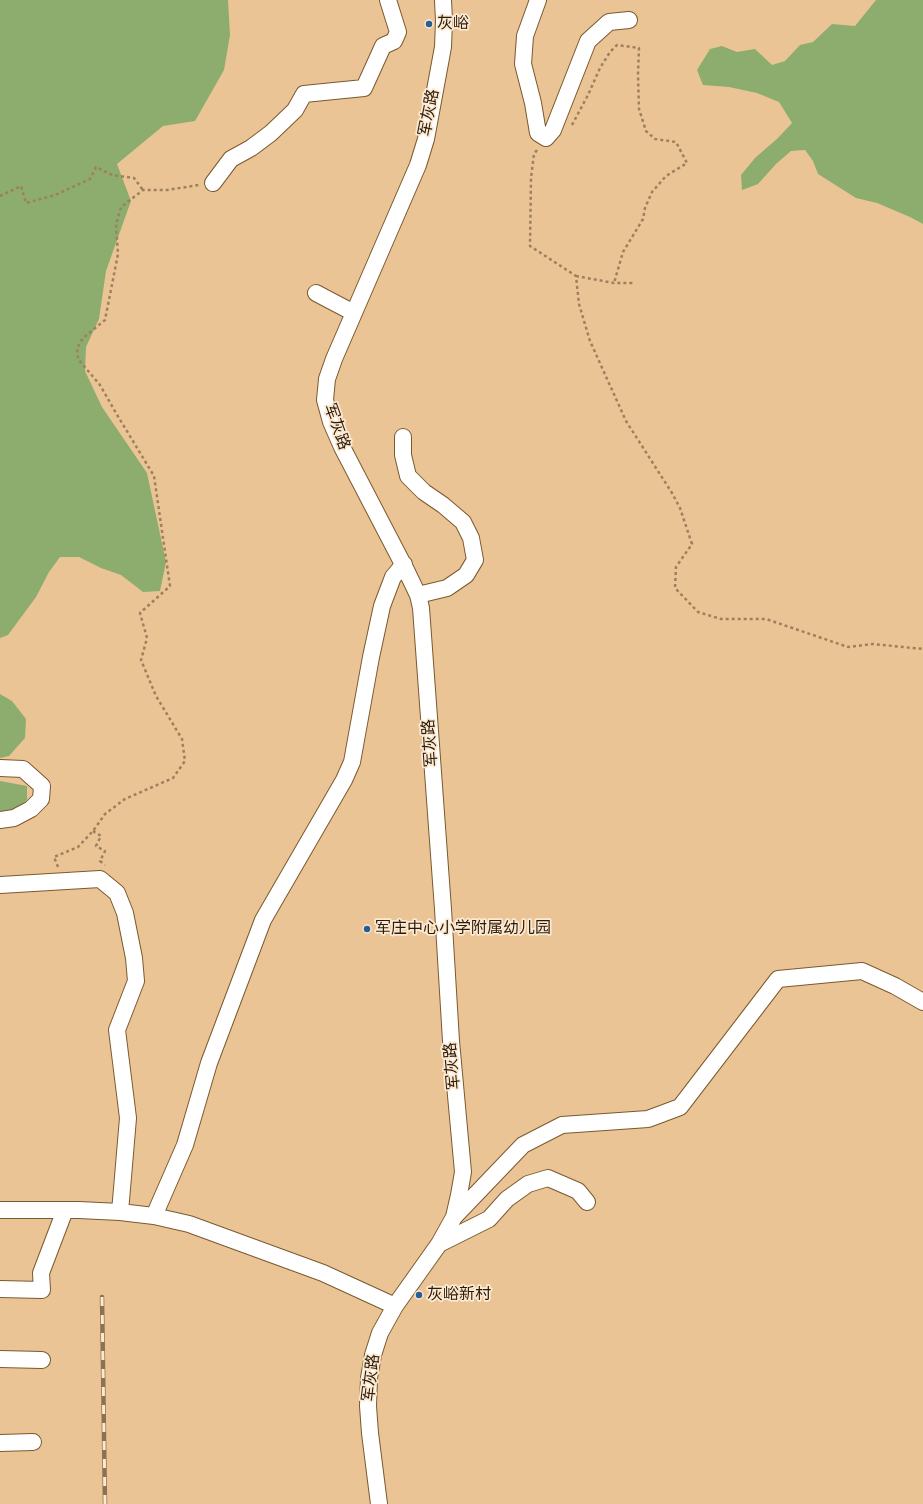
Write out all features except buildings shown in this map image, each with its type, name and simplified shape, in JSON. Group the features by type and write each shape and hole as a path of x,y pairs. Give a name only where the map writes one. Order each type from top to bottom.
{"street":[{"path":"213,183 231,159 251,148 271,133 295,110 304,94 364,88 383,46 394,41 398,32 388,0"},
{"name":"军灰路","path":"379,1504 368,1406 369,1378 373,1355 380,1333 395,1306 439,1244 454,1217 460,1195 463,1172 451,1041 443,901 421,608 418,595 404,564 342,447 331,422 325,400 328,379 334,359 418,165 426,139 443,47 443,0"},
{"path":"538,0 526,36 523,64 534,103 538,133 546,138 553,130 588,41 609,22 629,20"},
{"path":"316,293 354,313"},
{"path":"403,437 403,456 408,476 424,492 443,505 463,522 472,538 475,560 466,576 447,588 418,595"},
{"path":"154,1216 185,1145 209,1063 263,920 344,780 352,762 382,606 393,577 404,564"},
{"path":"0,768 23,769 42,786 41,799 31,809 14,818 0,820"},
{"path":"0,885 63,880 100,879 117,893 125,912 134,958 136,981 117,1030 128,1118 120,1212"},
{"path":"454,1217 524,1145 562,1125 648,1119 680,1107 778,979 862,971 895,986 923,1002"},
{"path":"439,1244 489,1219 507,1199 528,1184 548,1178 578,1191 587,1202"},
{"path":"0,1210 120,1212 154,1216 189,1224 323,1273 395,1306"},
{"path":"0,1289 42,1290 41,1273 64,1210"},
{"path":"0,1359 42,1360"},
{"path":"0,1443 33,1442"}],"path":[{"path":"570,127 588,95 600,68 610,52 617,45 639,48 639,109 646,131 655,139 676,142 687,163 666,176 652,192 645,208 643,219 623,252 614,283"},
{"path":"546,138 534,154 531,178 530,246 576,276 614,283 634,283"},
{"path":"0,196 21,186 26,203 55,195 90,179 96,167 112,175 134,178 143,190"},
{"path":"63,880 54,857 78,847 93,831 105,814 125,799 173,778 185,761 182,739 156,696 141,660 147,638 140,613 170,586 154,476 100,385 78,359 77,348 83,338 105,320 118,254 116,224 121,207 143,190 167,190 213,183"},
{"path":"576,276 579,304 590,341 626,421 680,508 692,544 676,567 675,588 698,612 722,619 766,619 848,647 873,644 923,649"},
{"path":"93,831 101,836 96,846 105,851 100,861 109,868 104,883"}],"green space":[{"path":"0,0 228,0 230,35 224,70 195,121 163,126 117,164 131,201 106,271 99,319 86,347 85,371 102,407 147,473 166,562 160,591 143,592 121,575 101,568 79,557 60,557 49,572 36,597 8,635 0,638"},
{"path":"876,0 923,0 923,224 877,203 856,198 818,174 813,161 805,150 791,151 776,164 758,184 742,190 741,175 755,158 778,138 792,123 779,102 757,93 729,87 703,85 697,70 710,49 722,46 737,52 755,49 772,65 785,61 800,45 813,42 832,24 855,26"},
{"path":"0,694 12,701 26,719 25,738 9,756 0,758"},
{"path":"0,781 27,786 27,800 11,813 0,815"}],"railway":[{"path":"102,1297 105,1504"}],"place":[{"name":"灰峪","path":"429,24"},
{"name":"军庄中心小学附属幼儿园","path":"367,929"},
{"name":"灰峪新村","path":"419,1295"}]}
